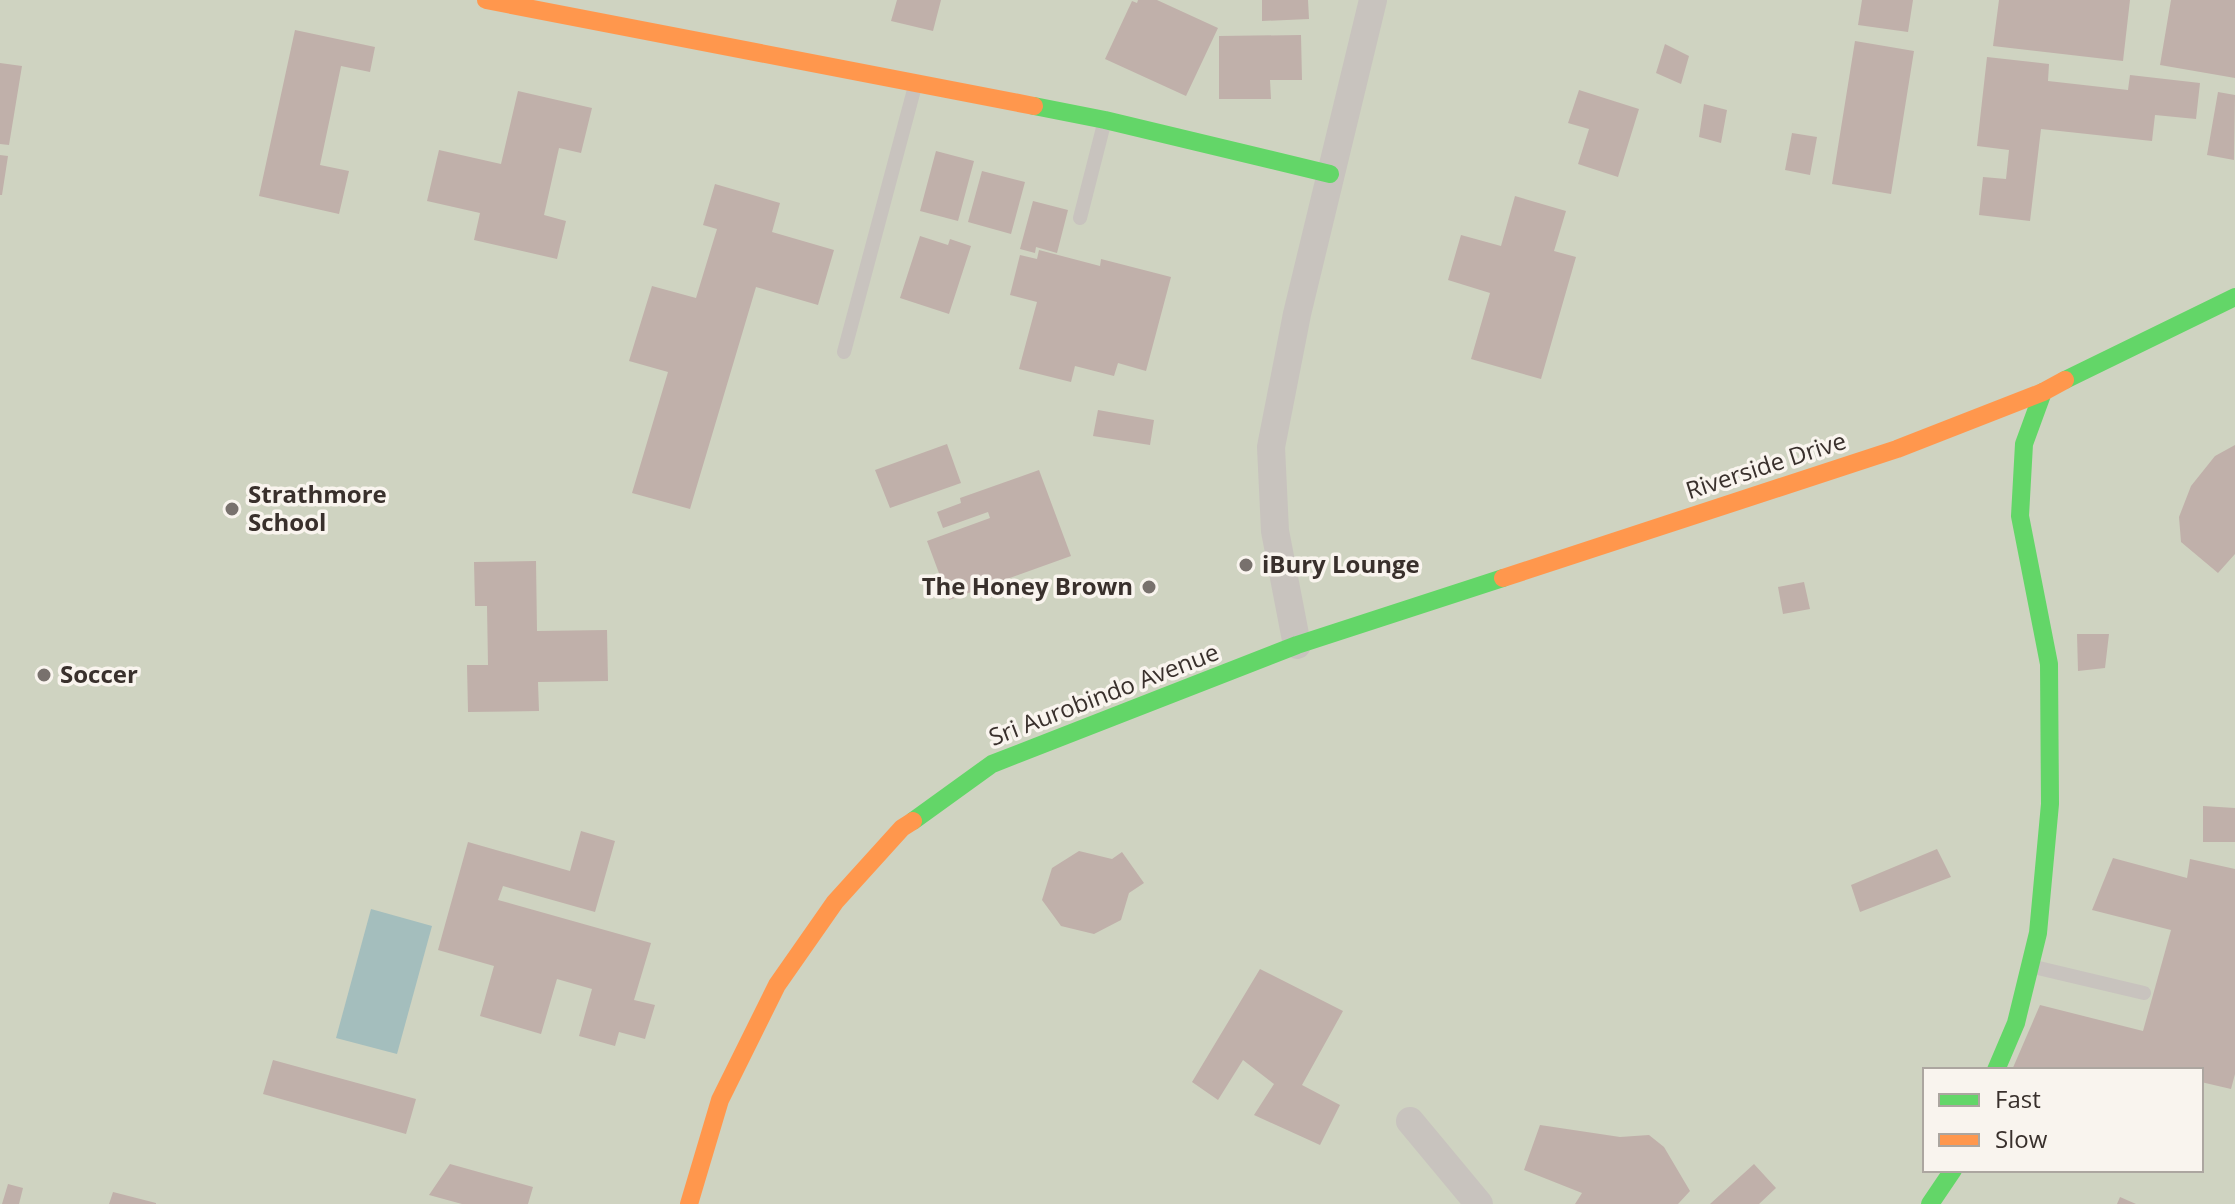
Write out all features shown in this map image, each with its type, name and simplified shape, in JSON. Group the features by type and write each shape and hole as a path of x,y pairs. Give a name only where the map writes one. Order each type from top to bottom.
{"street":[{"path":"486,0 607,17 1105,120 1330,174"},
{"path":"1297,645 1275,531 1271,447 1297,314 1373,0"},
{"name":"Riverside Drive","path":"1297,645 1897,449 2043,392 2235,297"},
{"path":"1997,1068 2016,1023 2038,933 2050,804 2049,664 2020,516 2024,444 2043,392"},
{"name":"Sri Aurobindo Avenue","path":"689,1204 720,1100 777,985 835,902 902,828 992,764 1297,645"},
{"path":"1410,1121 1479,1204"},
{"path":"1930,1204 1952,1172"}],"lane":[{"path":"844,352 916,82"},
{"path":"1080,218 1105,120"},
{"path":"2029,966 2144,993"}],"green space":[{"path":"0,0 2235,0 2235,1204 0,1204"}],"water":[{"path":"371,909 432,926 397,1054 336,1038"}],"building":[{"path":"897,0 941,0 933,31 891,21"},
{"path":"1138,0 1157,0 1218,28 1186,96 1105,59 1132,1 1137,3"},
{"path":"1262,0 1308,0 1309,19 1262,21"},
{"path":"1862,0 1913,0 1908,32 1858,25"},
{"path":"1999,0 2130,0 2123,61 1993,46"},
{"path":"2171,0 2235,0 2235,78 2160,65"},
{"path":"295,30 375,47 370,72 341,66 320,165 349,171 339,214 259,196"},
{"path":"1301,35 1302,80 1270,80 1271,99 1219,99 1219,36"},
{"path":"1855,41 1914,51 1891,194 1832,184"},
{"path":"1665,44 1689,56 1681,84 1656,73"},
{"path":"1987,57 2049,64 2048,81 2128,90 2130,75 2200,83 2196,119 2155,115 2152,141 2041,129 2030,221 1979,215 1983,177 2006,179 2009,150 1977,146"},
{"path":"0,63 22,66 9,145 0,144"},
{"path":"1579,90 1639,109 1618,177 1578,164 1589,129 1568,123"},
{"path":"518,91 592,108 581,153 559,148 544,215 566,221 557,259 474,240 480,213 427,201 439,150 501,164"},
{"path":"2218,92 2235,95 2234,160 2207,155"},
{"path":"1704,104 1727,110 1721,143 1699,137"},
{"path":"1792,133 1817,137 1810,175 1785,170"},
{"path":"936,151 974,161 958,221 920,211"},
{"path":"0,155 8,156 2,195 0,195"},
{"path":"982,171 1025,182 1011,234 968,222"},
{"path":"715,184 780,203 772,232 834,250 818,305 756,287 690,509 632,493 668,372 629,361 652,286 696,298 717,229 703,225"},
{"path":"1515,196 1566,211 1554,251 1576,257 1541,379 1471,359 1490,293 1448,280 1461,235 1501,246"},
{"path":"1033,201 1068,210 1057,253 1036,247 1035,253 1020,249"},
{"path":"920,236 948,245 950,239 971,246 949,314 900,298"},
{"path":"1039,250 1100,266 1101,259 1171,277 1146,371 1118,363 1114,376 1075,366 1071,382 1019,369 1037,302 1010,295 1020,255 1037,259"},
{"path":"1098,410 1154,420 1150,445 1093,436"},
{"path":"947,444 961,483 890,508 875,470"},
{"path":"2235,445 2235,554 2218,573 2181,542 2179,517 2191,486 2215,456"},
{"path":"1039,470 1071,556 949,600 927,541 990,518 988,512 943,528 937,512 961,503 960,498"},
{"path":"536,561 537,631 607,630 608,681 538,682 539,711 468,712 467,665 488,665 487,606 475,606 474,562"},
{"path":"1804,582 1810,609 1783,614 1778,587"},
{"path":"2077,634 2109,634 2105,668 2078,671"},
{"path":"2203,806 2235,808 2235,842 2203,842"},
{"path":"581,831 615,841 595,912 503,886 498,900 651,943 634,1000 655,1005 645,1039 619,1032 615,1046 579,1036 592,989 557,979 541,1034 480,1016 494,966 438,950 468,842 570,871"},
{"path":"1937,849 1951,877 1860,912 1851,885"},
{"path":"1079,851 1112,859 1122,852 1144,883 1129,893 1121,920 1094,934 1061,926 1042,900 1052,868"},
{"path":"2113,858 2187,878 2190,859 2235,869 2235,1074 2231,1089 2203,1082 2203,1068 2013,1068 2040,1005 2143,1031 2171,930 2092,910"},
{"path":"1260,969 1343,1011 1302,1085 1340,1105 1320,1145 1254,1115 1274,1084 1243,1060 1218,1100 1192,1082"},
{"path":"273,1060 416,1099 406,1134 263,1094"},
{"path":"1540,1125 1620,1137 1649,1135 1664,1147 1690,1191 1678,1204 1575,1204 1582,1193 1524,1170"},
{"path":"450,1164 533,1187 528,1204 462,1204 429,1195"},
{"path":"1754,1164 1776,1188 1759,1204 1710,1204"},
{"path":"8,1184 23,1188 19,1204 2,1204"},
{"path":"113,1192 156,1203 156,1204 109,1204"},
{"path":"2120,1197 2136,1204 2117,1204"}],"traffic: fast":[{"path":"1034,106 1330,174"},
{"path":"2065,380 2235,297"},
{"path":"1997,1068 2016,1023 2038,933 2050,804 2049,664 2020,516 2024,444 2043,392"},
{"path":"913,821 992,764 1297,645 1503,578"},
{"path":"1930,1204 1952,1172"}],"traffic: slow":[{"path":"486,0 1034,106"},
{"path":"1503,578 1897,449 2043,392 2065,380"},
{"path":"689,1204 720,1100 777,985 835,902 902,828 913,821"}],"place":[{"name":"Strathmore School","path":"232,509"},
{"name":"iBury Lounge","path":"1246,565"},
{"name":"The Honey Brown","path":"1149,587"},
{"name":"Soccer","path":"44,675"}]}
